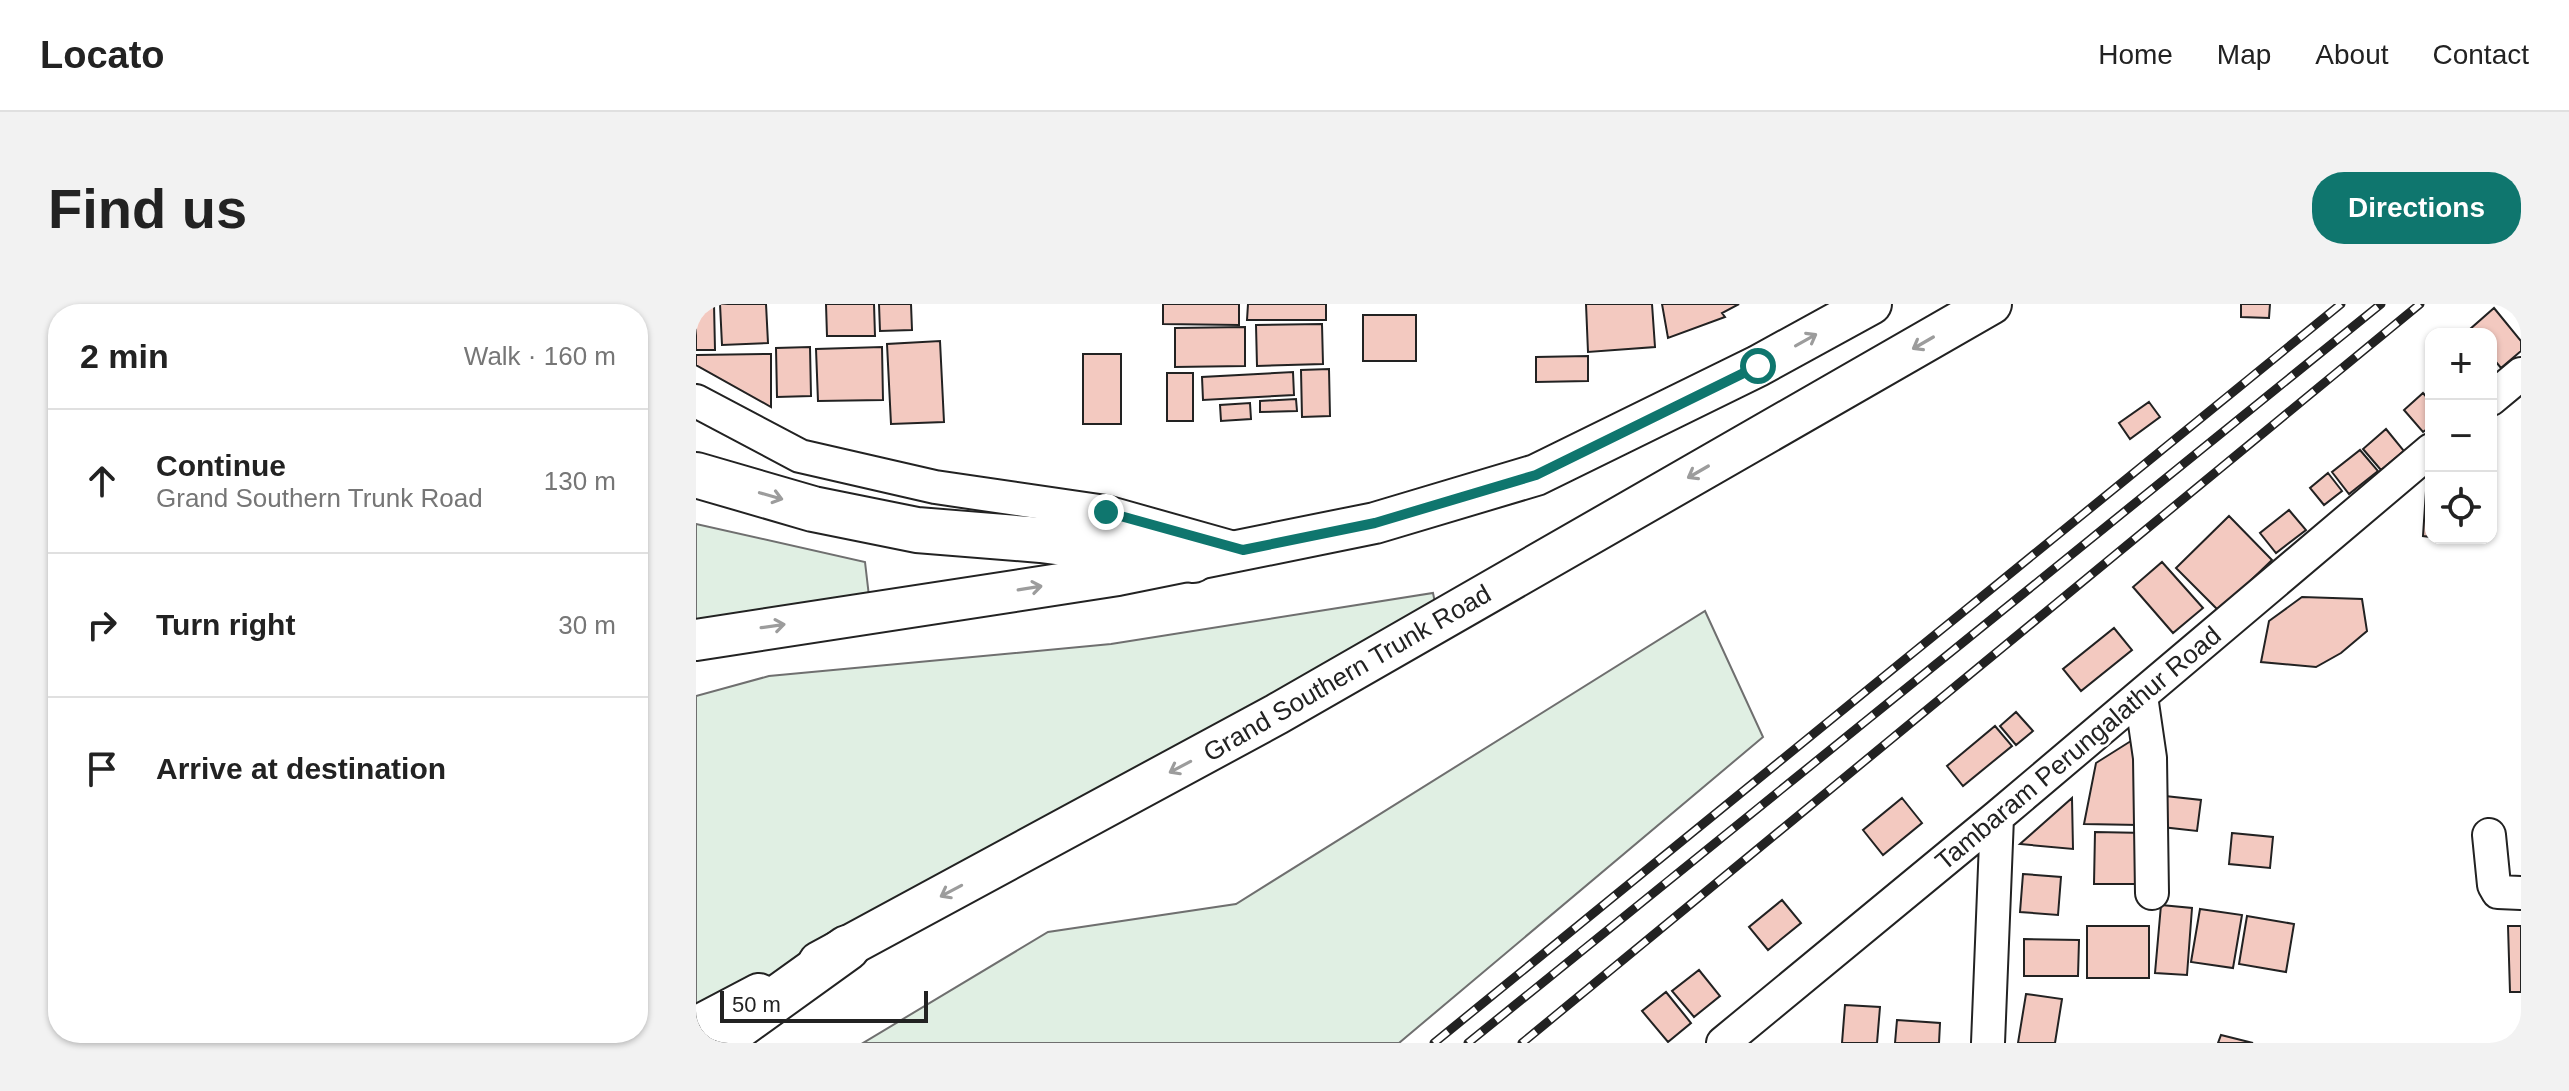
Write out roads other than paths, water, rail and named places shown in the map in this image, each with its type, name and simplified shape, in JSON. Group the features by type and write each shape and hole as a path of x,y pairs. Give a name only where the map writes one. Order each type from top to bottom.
{"highway":[{"path":"696,475 813,509 917,530 1041,540 1193,560"},
{"path":"715,1043 847,948"}],"main road":[{"path":"696,640 1193,560 1375,523 1536,475 1758,366 1871,304"},
{"name":"Grand Southern Trunk Road","path":"696,1027 1277,714 1991,304"}],"street":[{"path":"2497,394 2521,374"},
{"path":"696,401 800,456 935,487 1106,512 1243,550"},
{"name":"Tambaram Perungalathur Road","path":"1723,1043 1997,817 2425,455"},
{"path":"2141,696 2150,758 2152,893"},
{"path":"1988,1043 1997,817"},
{"path":"2489,835 2494,885 2498,892 2521,893"}],"railway":[{"path":"1434,1043 2341,304"},
{"path":"1468,1043 2381,304"},
{"path":"1522,1043 2420,304"}]}
